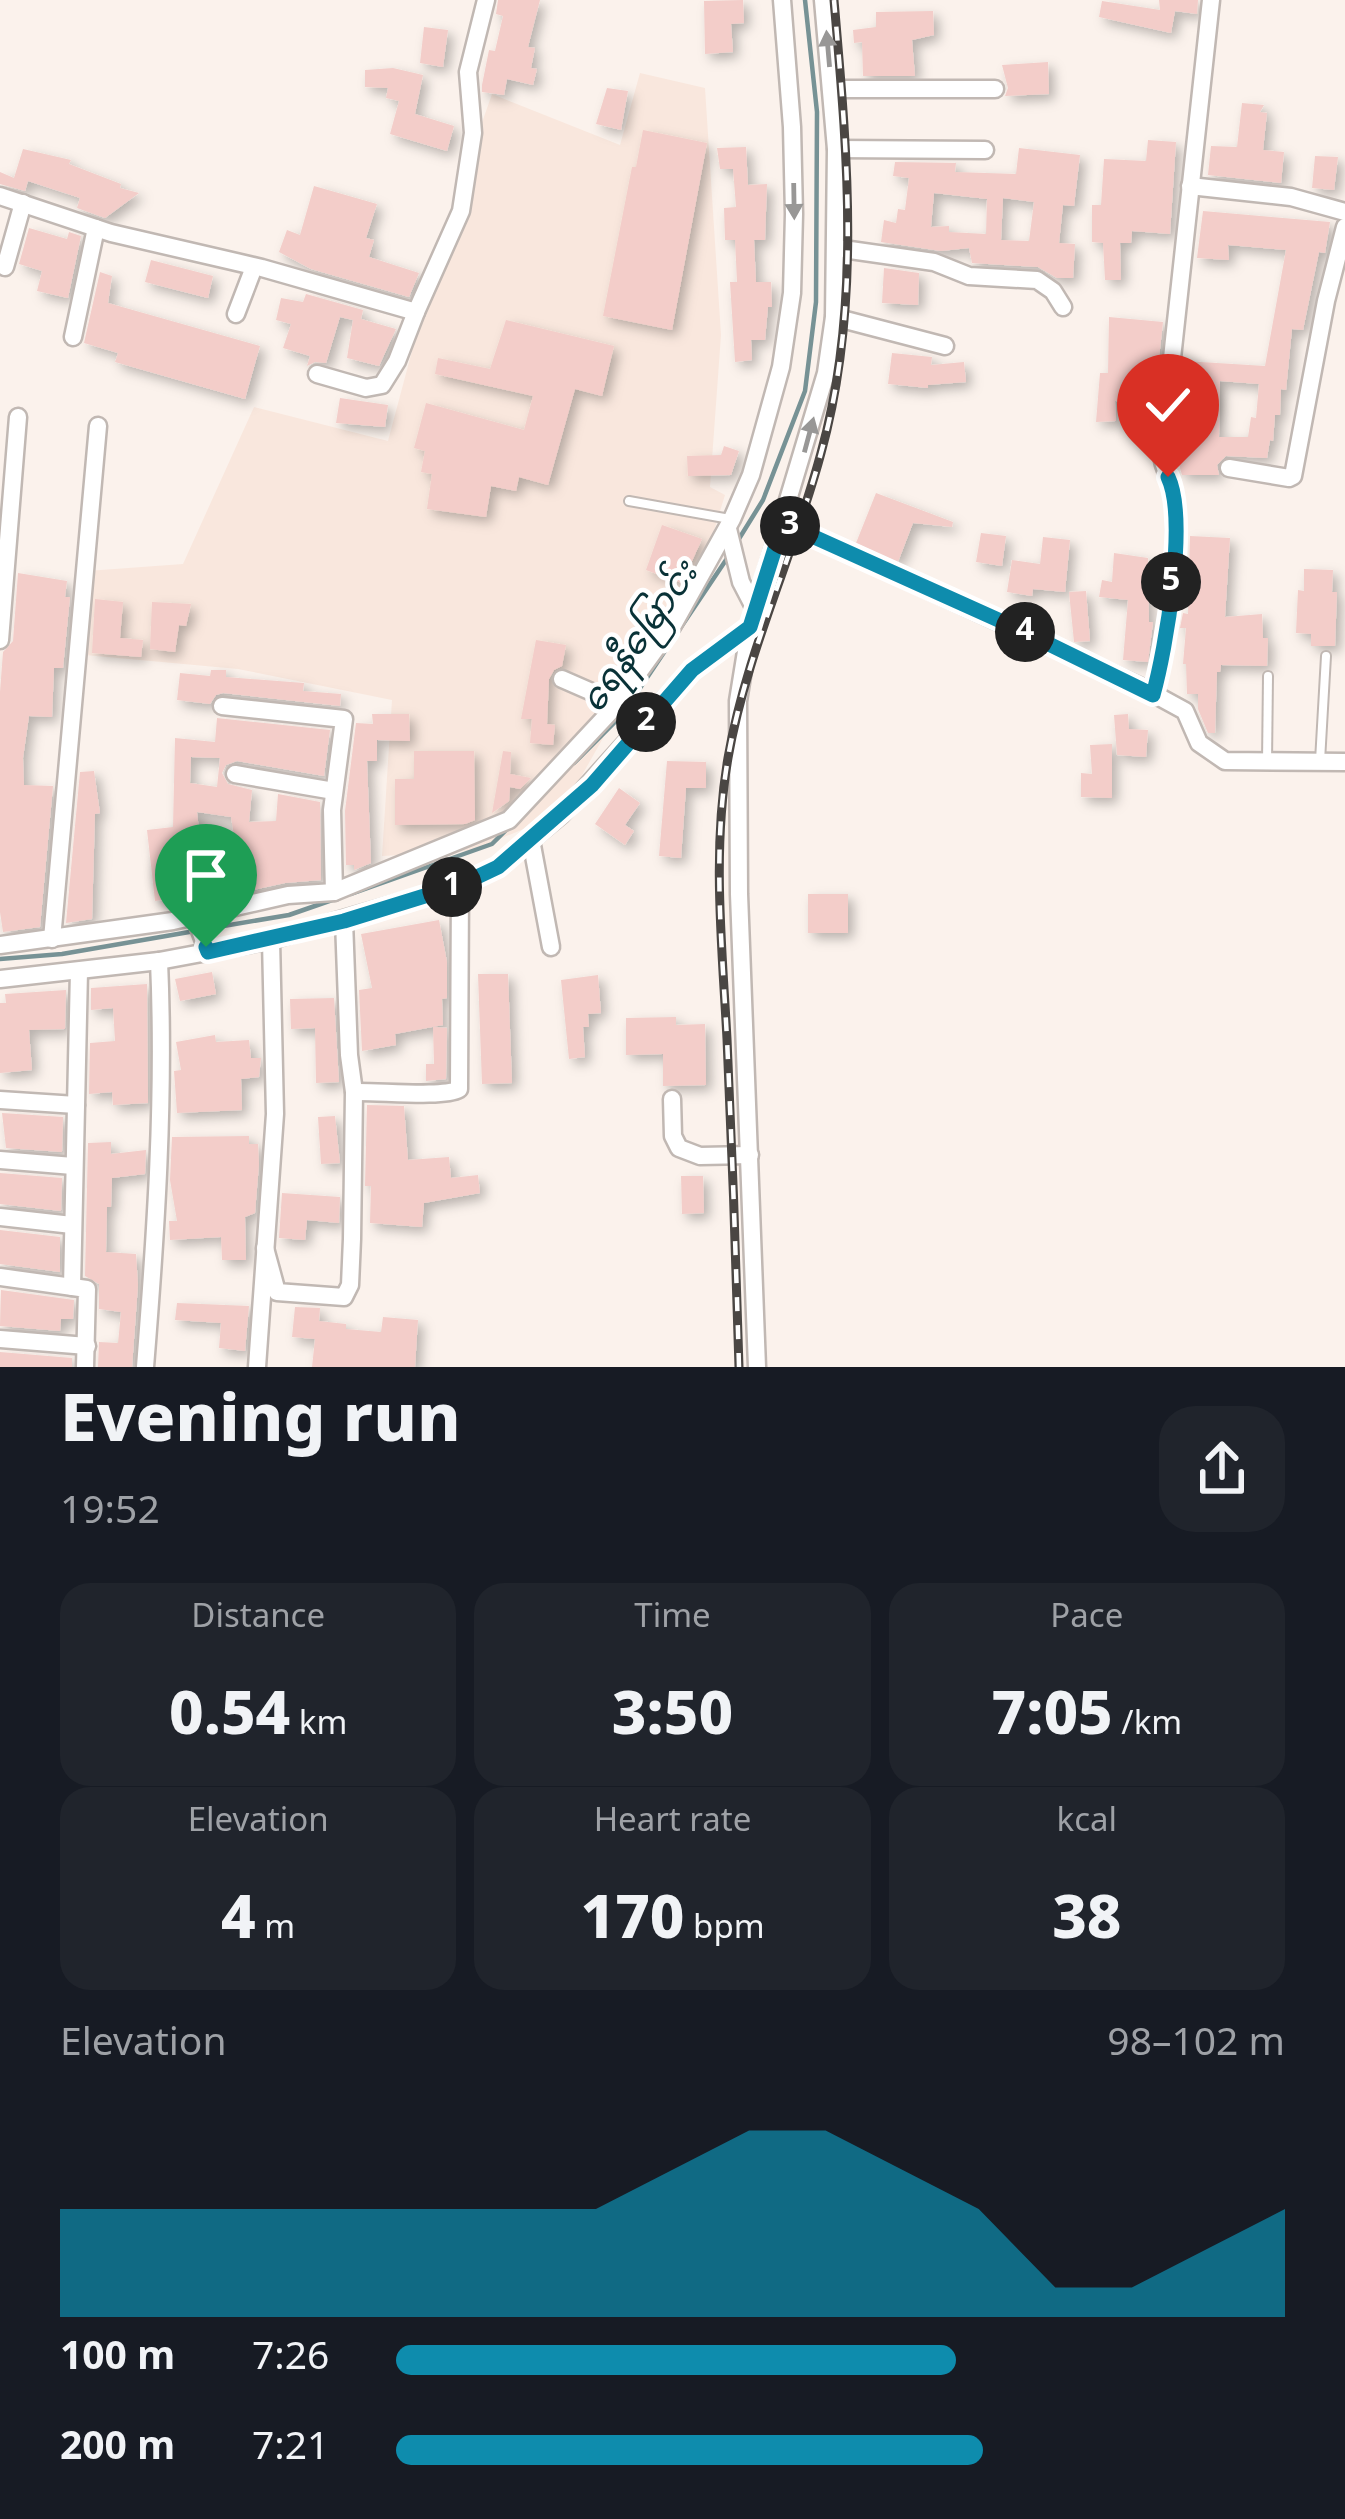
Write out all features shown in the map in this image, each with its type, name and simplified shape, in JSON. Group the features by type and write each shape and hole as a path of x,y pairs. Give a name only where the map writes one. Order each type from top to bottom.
{"street":[{"path":"317,374 366,388 382,385 397,361 461,212 473,133 468,72 486,0"},
{"path":"0,945 195,919 288,895 334,892 509,820 616,703 673,625 730,530 763,438 781,367 792,293 792,127 782,0"},
{"path":"757,1367 736,755 741,663 826,373 834,317 836,149 823,0"},
{"path":"1153,695 1163,661 1174,555 1174,492 1162,465 1162,450 1211,0"},
{"path":"831,88 995,89"},
{"path":"836,149 985,150"},
{"path":"1190,186 1291,197 1345,212"},
{"path":"0,196 96,228 416,312"},
{"path":"5,267 23,203"},
{"path":"1229,468 1294,476 1326,301 1345,226"},
{"path":"74,337 96,228"},
{"path":"836,248 934,262 969,276 1037,280 1053,291 1063,307"},
{"path":"236,314 254,267"},
{"path":"834,317 945,346"},
{"path":"0,640 18,417"},
{"path":"52,939 98,426"},
{"path":"783,523 993,617 1185,711 1199,742 1215,757 1267,763 1345,762"},
{"path":"730,530 752,614"},
{"path":"0,979 159,961 271,940 460,885 498,867 592,785 692,670 752,614"},
{"path":"562,679 616,703"},
{"path":"222,706 343,717 334,791 334,892"},
{"path":"235,774 334,791"},
{"path":"531,840 551,947"},
{"path":"354,1092 443,1095 459,1089 460,885"},
{"path":"195,919 207,949"},
{"path":"265,1248 277,1292 344,1297 350,1286 354,1092 344,921"},
{"path":"257,1367 275,1114 271,940"},
{"path":"145,1367 160,1185 164,1063 159,961"},
{"path":"72,1287 79,971"},
{"path":"672,1099 673,1136 680,1148 700,1156 750,1155"},
{"path":"0,1100 76,1105"},
{"path":"0,1160 73,1166"},
{"path":"0,1217 72,1225"},
{"path":"0,1277 88,1292 85,1367"},
{"path":"0,1339 87,1346"}],"lane":[{"path":"629,501 730,530"},
{"path":"1320,763 1326,656"},
{"path":"1267,763 1268,676"}],"shaded area":[{"path":"640,73 705,88 721,335 710,487 725,495 692,602 624,701 560,814 470,851 382,856 392,700 238,669 85,655 87,571 183,564 254,407 388,441 444,231 492,94 620,145"}],"building":[{"path":"498,0 540,0 528,47 535,48 533,85 507,79 504,95 482,92 489,50 495,51 503,16 496,14"},
{"path":"743,0 744,23 731,24 733,52 705,54 704,1"},
{"path":"1159,0 1198,0 1197,14 1175,11 1171,33 1099,17 1102,1 1160,10"},
{"path":"933,11 934,35 912,40 915,76 863,76 862,42 854,43 853,30 876,27 876,12"},
{"path":"424,27 448,30 443,67 420,63"},
{"path":"1048,62 1049,94 1005,96 1008,88 1002,65"},
{"path":"393,68 423,75 415,114 454,126 447,151 390,134 399,101 386,98 388,88 365,87 365,70"},
{"path":"607,88 628,91 621,130 596,124"},
{"path":"1242,103 1264,105 1260,112 1267,113 1263,150 1284,152 1281,183 1208,175 1211,146 1237,147"},
{"path":"643,130 707,143 672,330 603,316"},
{"path":"1148,140 1176,142 1170,234 1132,231 1131,243 1120,243 1121,280 1105,280 1103,243 1092,242 1092,205 1101,205 1104,159 1146,161"},
{"path":"746,147 748,185 767,184 765,240 754,240 756,282 771,282 772,307 768,307 765,340 751,340 752,360 735,362 730,282 737,282 735,240 725,240 724,208 736,207 733,169 720,169 717,148"},
{"path":"1019,148 1080,155 1074,206 1063,205 1059,243 1075,244 1073,278 1057,278 1038,267 972,263 969,248 941,251 881,242 884,220 896,223 898,209 905,210 909,178 893,176 895,162 956,163 955,172 1016,174","holes":["934,193 987,199 986,234 931,227","1003,198 1034,202 1029,241 1001,240"]},
{"path":"23,149 71,160 69,164 139,193 105,218 77,208 80,198 28,181 25,191 0,184 0,172 14,178"},
{"path":"1315,156 1338,157 1334,190 1312,188"},
{"path":"314,186 377,204 366,238 374,240 369,257 419,273 409,297 311,269 279,252 287,230 300,235"},
{"path":"1203,211 1330,222 1303,330 1292,329 1286,390 1281,389 1280,415 1275,415 1267,458 1226,456 1217,465 1219,475 1182,475 1175,451 1190,451 1190,436 1199,436 1201,380 1183,375 1185,361 1265,366 1286,250 1228,245 1229,260 1197,258","holes":["1220,381 1259,384 1256,418 1251,417 1248,437 1219,437"]},
{"path":"29,228 67,239 69,232 81,236 68,298 37,291 42,271 19,264"},
{"path":"151,260 213,276 208,298 145,282"},
{"path":"884,268 919,273 918,305 882,303"},
{"path":"100,272 112,276 108,303 260,346 245,399 115,362 118,353 84,343"},
{"path":"306,294 363,310 361,319 396,329 379,366 347,358 353,320 340,317 326,363 307,366 310,356 283,348 291,324 276,320 281,298 303,302"},
{"path":"1109,317 1163,322 1154,404 1115,401 1116,421 1096,422 1100,373 1108,373"},
{"path":"506,320 614,346 602,396 575,389 548,485 519,477 516,491 491,486 486,517 427,509 432,474 421,472 425,451 414,448 426,403 524,430 533,396 435,374 438,358 490,369"},
{"path":"892,353 932,357 931,365 964,362 966,382 928,388 888,384"},
{"path":"340,398 388,405 385,427 336,423"},
{"path":"724,446 739,451 731,475 688,476 687,456 721,455"},
{"path":"876,493 953,522 952,527 913,523 898,562 856,543"},
{"path":"662,525 702,539 682,583 646,570"},
{"path":"981,533 1006,536 1002,566 976,562"},
{"path":"1190,536 1230,538 1225,617 1262,614 1263,638 1268,638 1267,666 1221,665 1217,672 1215,733 1208,733 1198,709 1198,694 1187,694 1183,664 1186,628 1180,628 1183,613 1188,614"},
{"path":"1043,537 1070,540 1065,592 1033,589 1032,596 1007,592 1012,560 1040,564"},
{"path":"1114,553 1148,558 1149,622 1153,622 1148,662 1123,660 1128,600 1099,597 1102,580 1112,582"},
{"path":"1304,569 1333,570 1335,646 1311,646 1311,634 1296,633"},
{"path":"18,573 67,581 65,597 70,597 63,668 54,668 52,717 29,716 23,758 24,785 53,786 40,927 3,932 0,692 3,652 13,641"},
{"path":"1086,591 1090,641 1074,642 1069,592"},
{"path":"95,599 123,602 120,638 143,640 141,657 92,653"},
{"path":"152,602 191,604 186,626 179,625 175,652 150,649"},
{"path":"536,640 566,645 562,666 549,679 547,724 555,725 553,745 530,743 532,719 521,719"},
{"path":"211,670 226,670 226,677 304,683 303,691 341,694 340,706 223,693 210,704 177,700 180,673 210,676"},
{"path":"372,714 409,714 410,741 377,740 377,761 367,761 371,863 354,870 354,865 346,865 345,811 356,723 373,724"},
{"path":"1128,714 1129,729 1148,730 1146,757 1117,755 1114,715"},
{"path":"217,718 330,730 324,776 237,761 226,765 222,773 228,784 252,790 249,822 276,821 278,794 320,802 321,880 194,903 193,896 155,901 147,830 173,827 175,738 215,742","holes":["191,757 220,758 217,787 190,783","197,812 231,817 238,861 205,867 207,878 172,885 166,848 188,846 187,831 199,830"]},
{"path":"1112,744 1112,798 1081,797 1081,773 1092,774 1090,745"},
{"path":"414,751 474,751 475,820 395,825 395,779 414,779"},
{"path":"503,751 511,752 510,774 531,778 520,789 510,787 509,801 492,813"},
{"path":"667,761 706,762 706,788 686,788 681,858 659,856"},
{"path":"94,771 100,813 95,814 92,919 66,923 80,772"},
{"path":"619,788 640,803 625,825 634,831 625,845 595,824"},
{"path":"808,894 848,894 848,933 808,933"},
{"path":"439,920 447,962 443,1025 395,1034 396,1045 362,1051 359,990 372,988 361,934"},
{"path":"212,972 216,994 180,1001 175,979"},
{"path":"478,974 508,974 512,1083 482,1084"},
{"path":"598,975 601,1013 588,1014 589,1027 583,1027 585,1057 569,1059 561,980"},
{"path":"147,984 148,1103 113,1105 112,1092 89,1094 90,1043 115,1041 113,1008 91,1010 91,988"},
{"path":"66,990 65,1029 29,1030 32,1070 0,1073 0,1003 6,1003 5,994"},
{"path":"334,998 339,1082 316,1083 315,1028 291,1029 290,999"},
{"path":"676,1017 676,1025 705,1024 706,1085 663,1086 663,1054 626,1055 626,1018"},
{"path":"433,1027 447,1028 446,1079 426,1081 426,1064 434,1064"},
{"path":"215,1035 216,1042 249,1040 251,1058 261,1058 259,1077 241,1079 242,1110 177,1113 174,1071 181,1070 176,1042"},
{"path":"367,1105 404,1106 408,1160 449,1157 451,1178 478,1175 480,1193 424,1203 422,1227 370,1223 371,1186 365,1186"},
{"path":"2,1113 63,1117 62,1152 6,1148"},
{"path":"335,1116 340,1163 321,1164 318,1117"},
{"path":"249,1136 249,1144 258,1144 259,1164 255,1213 245,1217 246,1260 222,1260 221,1237 170,1240 169,1221 177,1221 170,1180 172,1137"},
{"path":"111,1142 111,1154 146,1150 145,1174 112,1178 111,1207 107,1207 106,1252 136,1254 132,1367 98,1367 99,1342 118,1343 121,1312 99,1309 99,1284 85,1276 88,1143"},
{"path":"0,1173 62,1178 61,1211 0,1204"},
{"path":"681,1176 703,1176 704,1213 682,1214"},
{"path":"282,1193 340,1197 339,1223 307,1220 305,1240 279,1238"},
{"path":"0,1230 60,1237 60,1272 0,1264"},
{"path":"1,1290 74,1300 73,1319 61,1319 60,1331 0,1326"},
{"path":"177,1303 249,1306 245,1351 219,1348 221,1323 175,1320"},
{"path":"295,1307 320,1308 319,1321 346,1324 346,1329 381,1332 383,1317 418,1320 415,1367 312,1367 315,1339 292,1337"},
{"path":"0,1352 72,1358 72,1367 0,1367"}],"waterway":[{"name":"ရေနီမြောင်း","path":"737,542 763,500 805,391 816,302 817,112 805,0"},
{"name":"ရေနီမြောင်း","path":"574,763 622,715 728,557"},
{"name":"ရေနီမြောင်း","path":"351,894 492,844 510,826"},
{"name":"ရေနီမြောင်း","path":"206,929 289,915 335,899"},
{"name":"ရေနီမြောင်း","path":"0,959 62,954 195,931"}],"railway":[{"path":"739,1367 720,828 736,719 821,453 842,341 848,228 834,0"}],"route":[{"path":"206,947 208,952 303,932 460,885 498,867 592,785 692,670 750,627 783,523 1153,695 1163,661 1174,555 1174,492 1168,477"}]}
